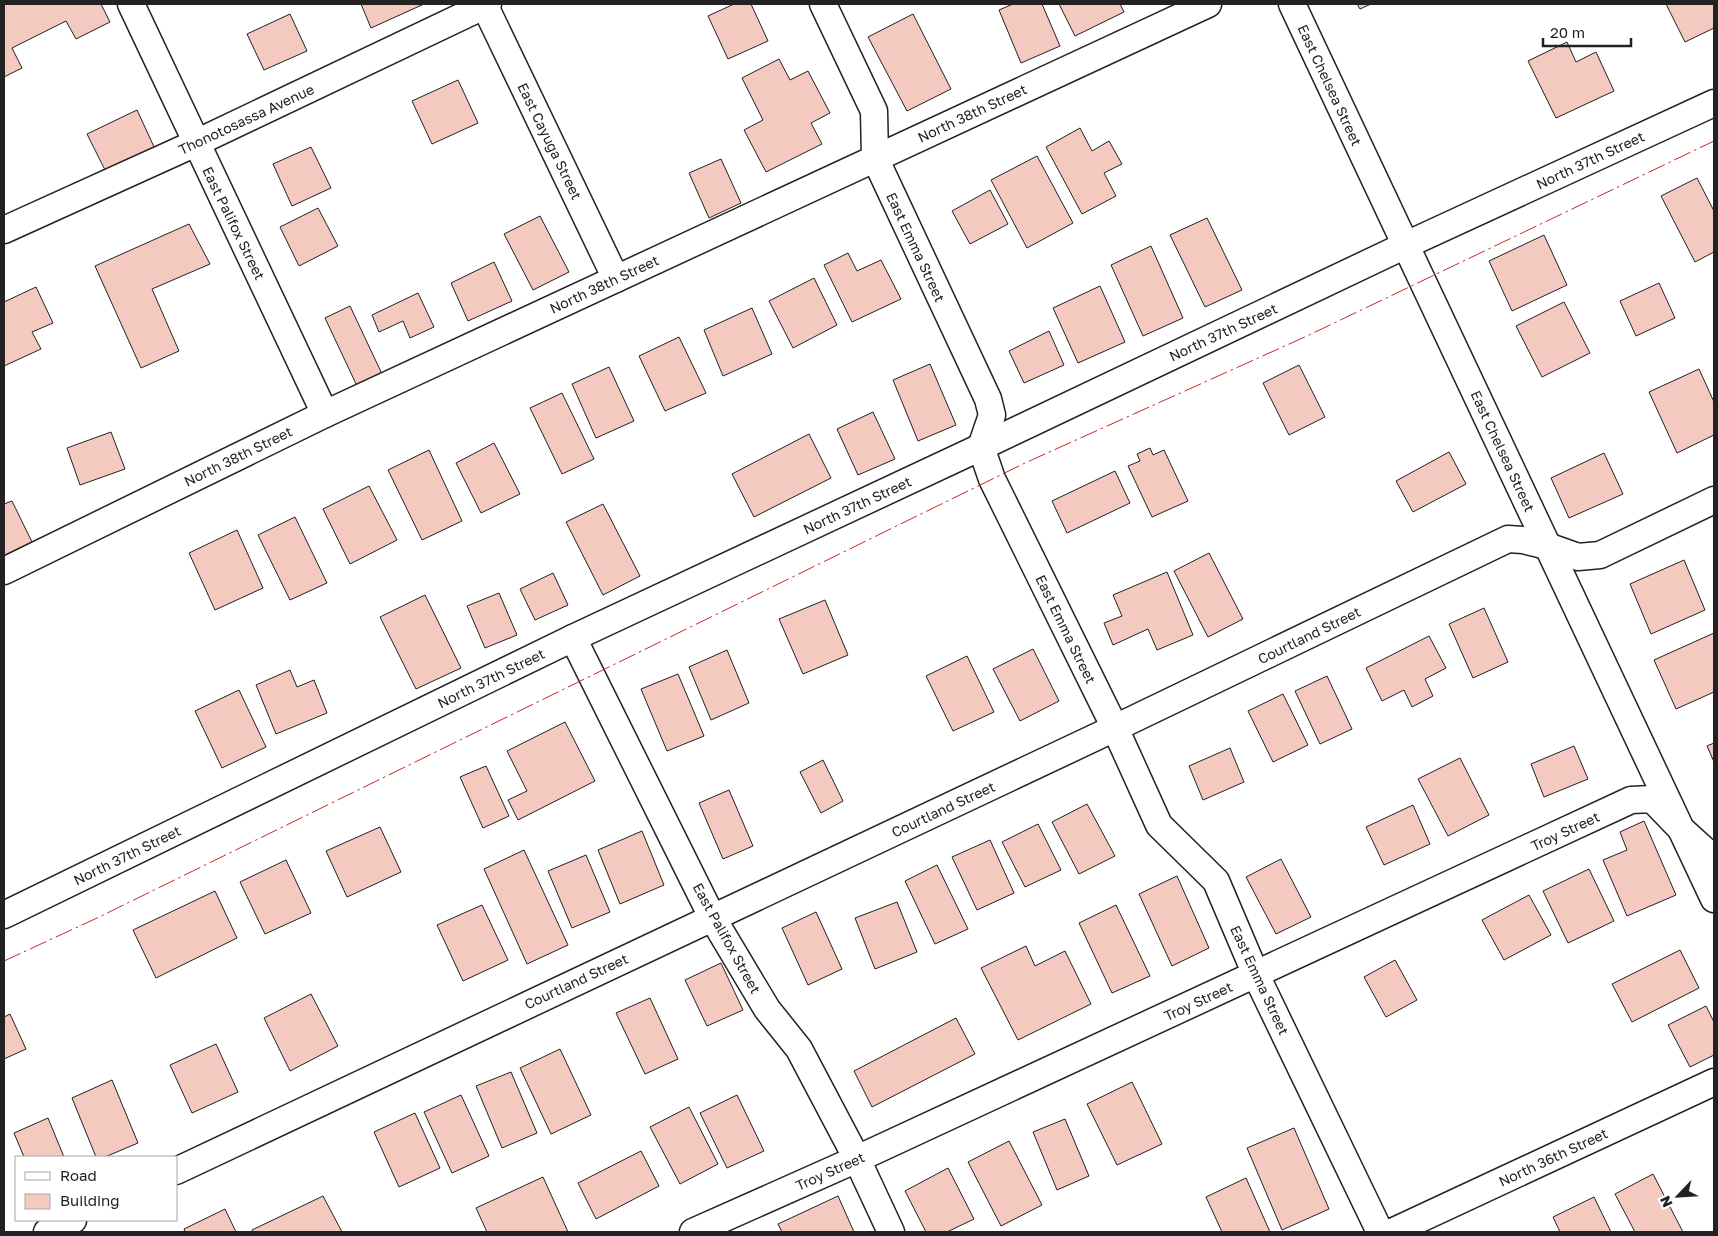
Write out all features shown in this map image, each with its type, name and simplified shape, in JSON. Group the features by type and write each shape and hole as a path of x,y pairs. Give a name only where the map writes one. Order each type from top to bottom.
{"street":[{"name":"East Palifox Street","path":"131,4 326,414"},
{"name":"Thonotosassa Avenue","path":"4,230 196,143 485,4"},
{"name":"East Cayuga Street","path":"485,4 616,278"},
{"name":"East Emma Street","path":"823,4 874,111 875,158 988,399 992,415 981,447 992,479 1115,728 1159,825 1216,882 1256,975 1380,1232"},
{"name":"North 38th Street","path":"4,571 326,414 1208,4"},
{"name":"East Chelsea Street","path":"1292,4 1714,899"},
{"name":"North 37th Street","path":"4,915 573,638 1406,245 1714,103"},
{"name":"Courtland Street","path":"178,1170 1115,728 1508,539 1523,540 1547,546 1578,557 1600,555 1714,500"},
{"name":"East Palifox Street","path":"573,638 712,917 767,1010 799,1049 857,1159 891,1232"},
{"name":"Troy Street","path":"693,1232 857,1159 1631,800 1652,799 1714,859"},
{"name":"North 36th Street","path":"1392,1232 1714,1082"},
{"path":"47,1232 72,1221"}],"building":[{"path":"4,4 101,4 110,22 76,39 66,21 12,48 22,68 4,77"},
{"path":"361,4 424,4 371,28"},
{"path":"734,4 751,4 768,41 728,59 708,16"},
{"path":"1013,4 1042,4 1060,46 1021,63 999,10"},
{"path":"1059,4 1120,4 1124,12 1075,36"},
{"path":"1357,4 1371,4 1360,9"},
{"path":"1666,4 1714,4 1714,28 1685,42"},
{"path":"290,14 307,51 264,70 247,34"},
{"path":"913,14 951,89 907,111 868,37"},
{"path":"1567,42 1576,62 1596,52 1614,91 1556,118 1528,61"},
{"path":"779,59 790,80 808,71 830,113 811,123 822,144 766,172 744,130 763,120 742,78"},
{"path":"458,80 478,123 432,144 412,101"},
{"path":"137,110 155,149 106,172 87,134"},
{"path":"1080,128 1092,151 1109,141 1122,164 1104,173 1116,196 1082,214 1046,147"},
{"path":"311,147 331,188 292,206 273,164"},
{"path":"1037,156 1073,223 1027,248 991,180"},
{"path":"721,159 741,203 709,218 689,173"},
{"path":"1697,178 1714,211 1714,252 1695,262 1661,196"},
{"path":"990,190 1008,224 970,244 952,211"},
{"path":"318,208 338,246 299,266 280,227"},
{"path":"540,216 569,272 533,290 504,234"},
{"path":"1207,218 1242,290 1205,307 1170,235"},
{"path":"189,224 210,264 152,289 179,351 141,368 95,266"},
{"path":"1544,235 1567,285 1512,311 1489,261"},
{"path":"1151,246 1183,318 1143,336 1111,265"},
{"path":"848,253 857,271 881,260 901,299 852,322 824,265"},
{"path":"494,262 512,301 468,321 451,283"},
{"path":"814,278 837,325 793,348 769,301"},
{"path":"1659,283 1675,318 1636,336 1620,301"},
{"path":"1100,286 1125,342 1078,363 1053,308"},
{"path":"36,287 53,323 32,332 41,349 4,366 4,302"},
{"path":"418,293 434,327 410,338 403,321 379,332 372,315"},
{"path":"1564,302 1590,353 1542,377 1516,326"},
{"path":"350,306 382,374 357,386 325,318"},
{"path":"752,308 772,354 723,376 704,330"},
{"path":"1049,331 1064,365 1024,383 1009,351"},
{"path":"679,337 706,393 665,411 639,356"},
{"path":"930,364 956,425 918,441 893,380"},
{"path":"1299,365 1325,417 1289,435 1263,383"},
{"path":"609,367 634,421 596,438 572,384"},
{"path":"1699,369 1714,402 1714,435 1677,453 1649,392"},
{"path":"562,393 594,459 562,474 530,408"},
{"path":"873,412 895,459 858,475 837,429"},
{"path":"111,432 125,469 80,485 67,448"},
{"path":"809,434 831,478 754,517 732,474"},
{"path":"494,443 520,494 481,513 456,463"},
{"path":"1150,448 1153,455 1164,450 1188,501 1152,517 1128,466 1140,461 1137,454"},
{"path":"429,450 462,521 422,540 388,470"},
{"path":"1449,452 1466,484 1413,512 1396,481"},
{"path":"1604,453 1623,494 1569,518 1551,478"},
{"path":"1115,471 1130,503 1067,533 1052,501"},
{"path":"369,486 397,540 350,564 323,509"},
{"path":"12,501 32,542 4,556 4,504"},
{"path":"603,504 640,576 603,595 566,522"},
{"path":"295,517 327,583 290,600 258,535"},
{"path":"237,530 263,588 215,610 189,553"},
{"path":"1209,553 1243,619 1208,637 1174,571"},
{"path":"1684,560 1705,610 1651,634 1630,584"},
{"path":"1167,572 1193,635 1157,650 1148,629 1113,645 1104,623 1122,616 1113,595"},
{"path":"553,573 568,605 535,620 520,589"},
{"path":"499,593 517,635 485,648 467,606"},
{"path":"425,595 461,668 416,689 380,617"},
{"path":"825,600 848,655 803,674 779,619"},
{"path":"1484,608 1508,662 1473,678 1449,624"},
{"path":"1714,633 1714,692 1676,709 1654,660"},
{"path":"1429,636 1446,668 1425,679 1433,696 1412,707 1404,690 1382,701 1366,668"},
{"path":"1033,649 1059,701 1020,721 993,669"},
{"path":"727,650 749,703 711,720 689,667"},
{"path":"967,656 994,712 953,731 926,676"},
{"path":"290,670 297,687 314,680 327,713 276,734 256,685"},
{"path":"678,674 704,736 667,751 641,689"},
{"path":"1327,676 1352,729 1320,744 1295,691"},
{"path":"239,690 266,747 222,768 195,711"},
{"path":"1283,694 1308,745 1273,762 1248,711"},
{"path":"565,722 595,781 518,820 508,800 527,791 507,751"},
{"path":"1714,743 1714,762 1707,746"},
{"path":"1574,746 1588,779 1544,797 1531,764"},
{"path":"1230,748 1244,782 1203,800 1189,766"},
{"path":"1460,758 1489,815 1448,836 1418,779"},
{"path":"823,760 843,801 821,813 800,772"},
{"path":"486,766 509,816 483,828 460,777"},
{"path":"729,790 753,846 723,859 699,803"},
{"path":"1087,804 1115,856 1079,874 1052,822"},
{"path":"1413,805 1430,844 1384,865 1366,827"},
{"path":"1644,821 1676,895 1627,916 1603,860 1627,850 1620,832"},
{"path":"1038,824 1061,870 1025,887 1002,842"},
{"path":"380,827 401,872 347,897 326,851"},
{"path":"642,831 664,885 620,904 598,850"},
{"path":"990,840 1014,893 977,910 952,857"},
{"path":"524,850 568,945 527,964 484,869"},
{"path":"586,855 610,912 572,928 548,871"},
{"path":"1281,859 1311,917 1276,934 1246,877"},
{"path":"286,860 311,913 265,934 240,882"},
{"path":"937,865 968,929 935,944 905,881"},
{"path":"1589,869 1614,921 1568,943 1543,891"},
{"path":"1177,876 1209,948 1172,966 1139,894"},
{"path":"215,891 237,938 156,978 133,930"},
{"path":"1529,895 1551,935 1504,960 1482,920"},
{"path":"897,902 917,952 875,969 855,918"},
{"path":"482,905 508,960 463,981 437,925"},
{"path":"1116,905 1150,976 1112,993 1079,923"},
{"path":"816,912 842,969 808,985 782,928"},
{"path":"1026,946 1035,966 1065,951 1091,1004 1018,1040 981,968"},
{"path":"1680,950 1699,988 1632,1022 1612,984"},
{"path":"1395,960 1417,1000 1386,1017 1364,977"},
{"path":"721,963 743,1010 707,1026 685,980"},
{"path":"311,994 338,1046 290,1071 264,1018"},
{"path":"650,998 678,1059 645,1074 616,1013"},
{"path":"1706,1006 1714,1022 1714,1055 1690,1067 1668,1025"},
{"path":"10,1014 26,1049 4,1059 4,1017"},
{"path":"956,1018 975,1054 872,1107 854,1071"},
{"path":"216,1044 238,1092 192,1113 170,1065"},
{"path":"560,1049 591,1115 551,1134 520,1068"},
{"path":"511,1072 537,1133 502,1148 476,1086"},
{"path":"112,1080 138,1143 107,1156 96,1156 72,1098"},
{"path":"1132,1082 1162,1144 1117,1165 1087,1104"},
{"path":"461,1095 489,1156 452,1173 424,1112"},
{"path":"737,1095 764,1151 727,1168 700,1113"},
{"path":"689,1107 718,1164 680,1184 650,1127"},
{"path":"415,1113 440,1168 399,1187 374,1132"},
{"path":"48,1118 64,1156 24,1156 14,1133"},
{"path":"1065,1119 1089,1176 1057,1190 1033,1132"},
{"path":"1294,1128 1329,1209 1282,1230 1247,1148"},
{"path":"1009,1141 1042,1205 1001,1226 968,1162"},
{"path":"641,1151 659,1186 596,1219 578,1183"},
{"path":"948,1168 974,1219 947,1232 926,1232 905,1191"},
{"path":"1653,1174 1683,1232 1635,1232 1615,1194"},
{"path":"543,1177 568,1232 487,1232 476,1208"},
{"path":"1246,1178 1270,1232 1222,1232 1206,1197"},
{"path":"323,1196 342,1232 253,1232 252,1230"},
{"path":"838,1196 854,1232 782,1232 778,1224"},
{"path":"1594,1197 1611,1232 1560,1232 1553,1217"},
{"path":"225,1209 236,1232 185,1232 184,1229"}],"power":[{"path":"4,961 95,919 1025,463 1307,336 1714,141"}]}
